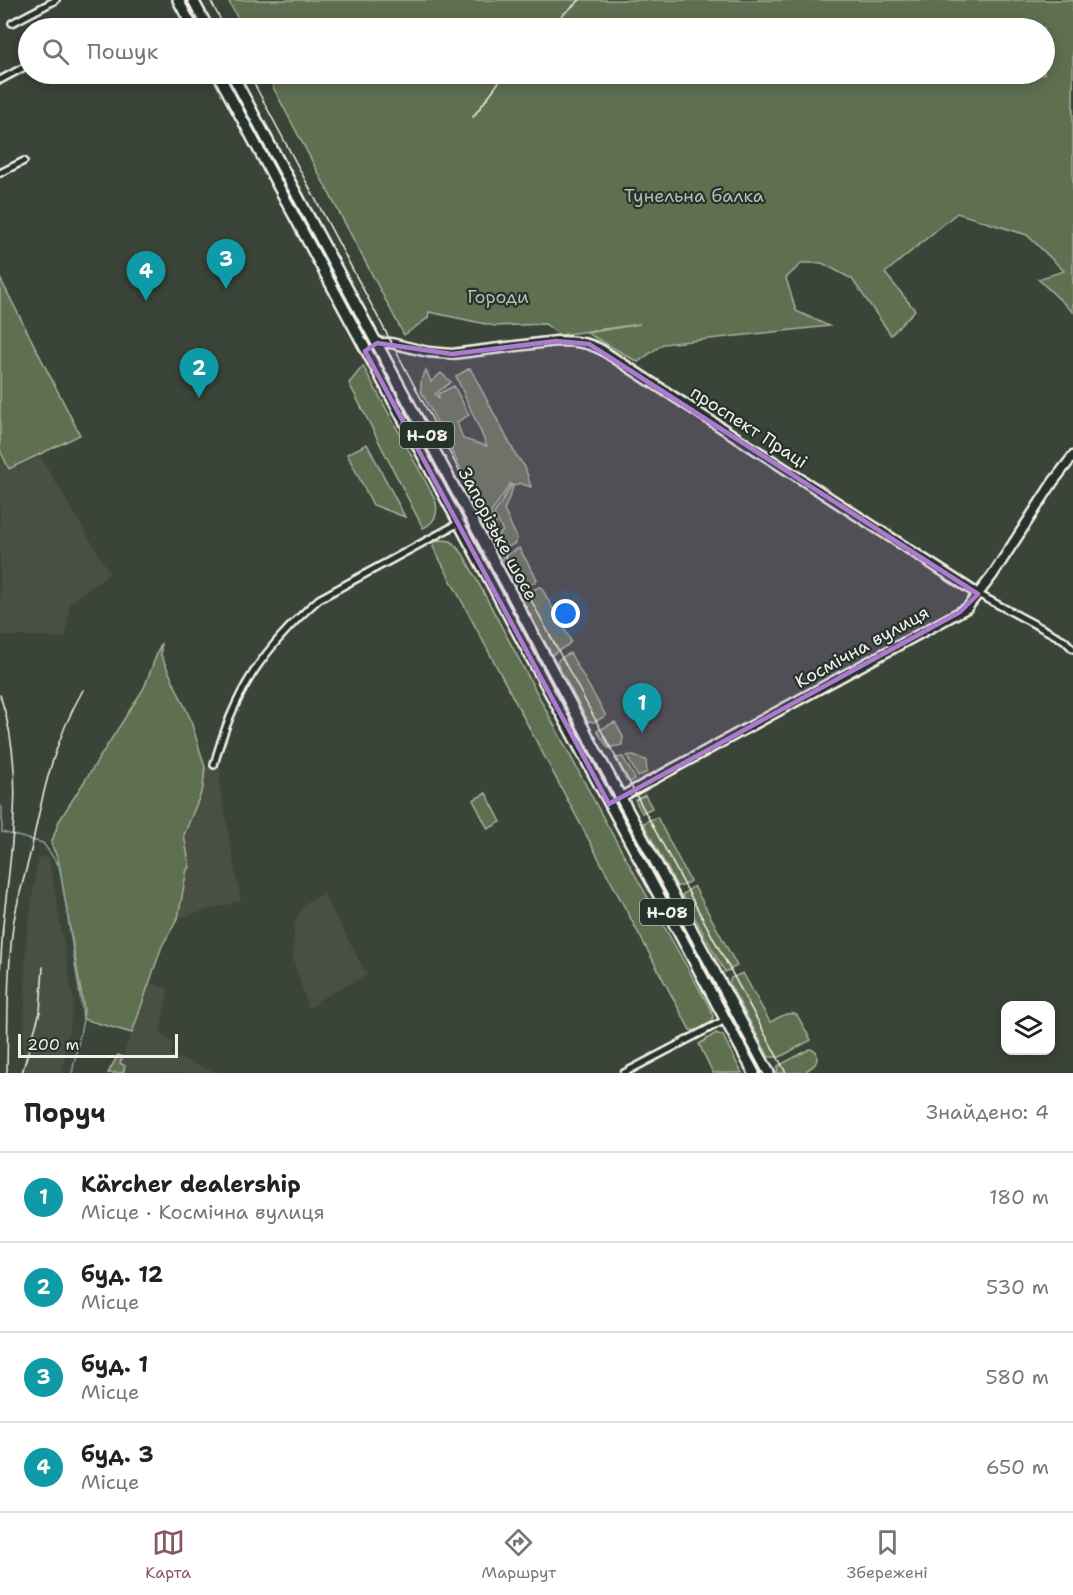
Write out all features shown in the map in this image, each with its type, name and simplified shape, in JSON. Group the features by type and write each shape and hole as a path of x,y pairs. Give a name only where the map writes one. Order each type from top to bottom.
{"main road":[{"path":"178,0 188,18"},
{"path":"193,0 203,18"},
{"name":"Запорізьке шосе","path":"223,84 754,1073"},
{"name":"Запорізьке шосе","path":"237,84 769,1073"},
{"path":"365,351 377,343"},
{"path":"459,523 470,517"},
{"name":"Космічна вулиця","path":"609,804 621,797"}],"street":[{"path":"22,18 56,0"},
{"path":"12,23 18,20"},
{"path":"0,80 18,70"},
{"path":"0,173 24,161"},
{"name":"проспект Праці","path":"377,343 391,343 428,352 452,354 556,342 571,341 589,344 602,350 978,594 1064,640 1073,649"},
{"name":"Космічна вулиця","path":"621,797 971,604 1073,456"},
{"path":"214,765 223,734 245,684 267,651 297,618 319,599 459,523"},
{"path":"624,1073 725,1020"}],"highlighted area":[{"path":"556,341 589,344 978,594 960,612 609,804 365,351 377,343 452,354"}],"shaded area":[{"path":"0,453 9,471 40,456 110,573 70,603 65,639 46,636 0,636"},
{"path":"220,765 220,786 241,901 178,918 187,868 190,868 184,835 203,788 205,767"},
{"path":"38,857 49,858 74,1002 62,1073 23,1073 26,941"},
{"path":"324,894 367,975 308,1008 293,958 294,924 305,903"},
{"path":"150,983 168,988 161,1032 173,1043 170,1055 219,1073 123,1073 125,1066 120,1064"}],"green space":[{"name":"Тунельна балка","path":"228,0 1073,0 1073,312 1038,279 1064,271 1027,235 957,213 885,273 915,310 891,335 852,279 822,263 802,263 786,278 796,311 829,326 663,344 638,362 587,333 640,324 560,335 545,324 495,326 429,312 428,318 404,335 271,84 1055,84 1055,18 238,18"},
{"path":"0,278 80,435 9,469 0,450"},
{"path":"363,366 435,499 437,508 435,516 431,523 423,528 349,383"},
{"path":"470,368 516,455 525,467 531,487 519,483 514,486 510,484 491,513 496,523 494,535 490,538 482,524 486,518 421,391 421,381 426,370 431,382 441,373 451,382 435,394 439,398 438,394 454,386 469,415 457,422 463,439 487,446 456,376"},
{"path":"367,444 405,517 373,505 347,454"},
{"path":"511,486 513,488 504,510 517,538 516,543 498,552 491,541 503,531 494,514"},
{"path":"451,541 463,554 605,821 711,1010 712,1022 697,1031 690,1030 433,547 435,542"},
{"path":"519,548 537,579 527,586 515,586 502,563 502,557"},
{"path":"539,587 571,641 552,655 522,599 528,592"},
{"path":"161,643 161,655 190,718 205,767 203,788 184,835 190,868 187,869 178,918 162,946 132,1033 83,1019 84,1009 58,859 51,844 59,821 144,688"},
{"path":"570,653 606,716 594,722 588,721 557,663 559,659"},
{"path":"615,722 623,737 622,745 608,748 597,731"},
{"path":"627,756 646,760 647,772 638,777"},
{"path":"623,757 635,779 630,782 626,780 615,758"},
{"path":"486,793 501,822 488,829 473,800"},
{"path":"645,795 652,808 642,813 635,800"},
{"path":"657,817 690,881 683,886 677,886 643,823"},
{"path":"694,886 737,966 725,972 682,895"},
{"path":"743,973 770,1022 787,1014 797,1015 811,1040 780,1057 769,1057 729,983 731,978"},
{"path":"716,1033 723,1036 742,1073 713,1073 699,1044"},
{"path":"810,1049 816,1051 817,1060 807,1070 808,1073 777,1073 778,1066"},
{"path":"118,1055 123,1057 120,1063 125,1066 123,1073 108,1073"}],"waterway":[{"path":"0,805 2,832 43,843 60,867 83,1020 72,1073"}],"railway":[{"path":"210,0 220,18"},
{"path":"559,18 580,0"},
{"path":"254,84 494,536 525,589 786,1073"},
{"path":"473,117 498,84"},
{"path":"7,1073 9,981 15,916 57,746 83,690"},
{"path":"0,695 8,725 15,784 12,844 2,935"},
{"path":"0,972 3,927"},
{"path":"22,1073 40,1012 43,967"}],"place":[{"name":"буд. 1","path":"226,289"},
{"name":"буд. 3","path":"146,301"},
{"name":"буд. 12","path":"199,398"},
{"name":"Kärcher dealership","path":"642,733"}],"park label":[{"name":"Городи","path":"498,297"}]}
